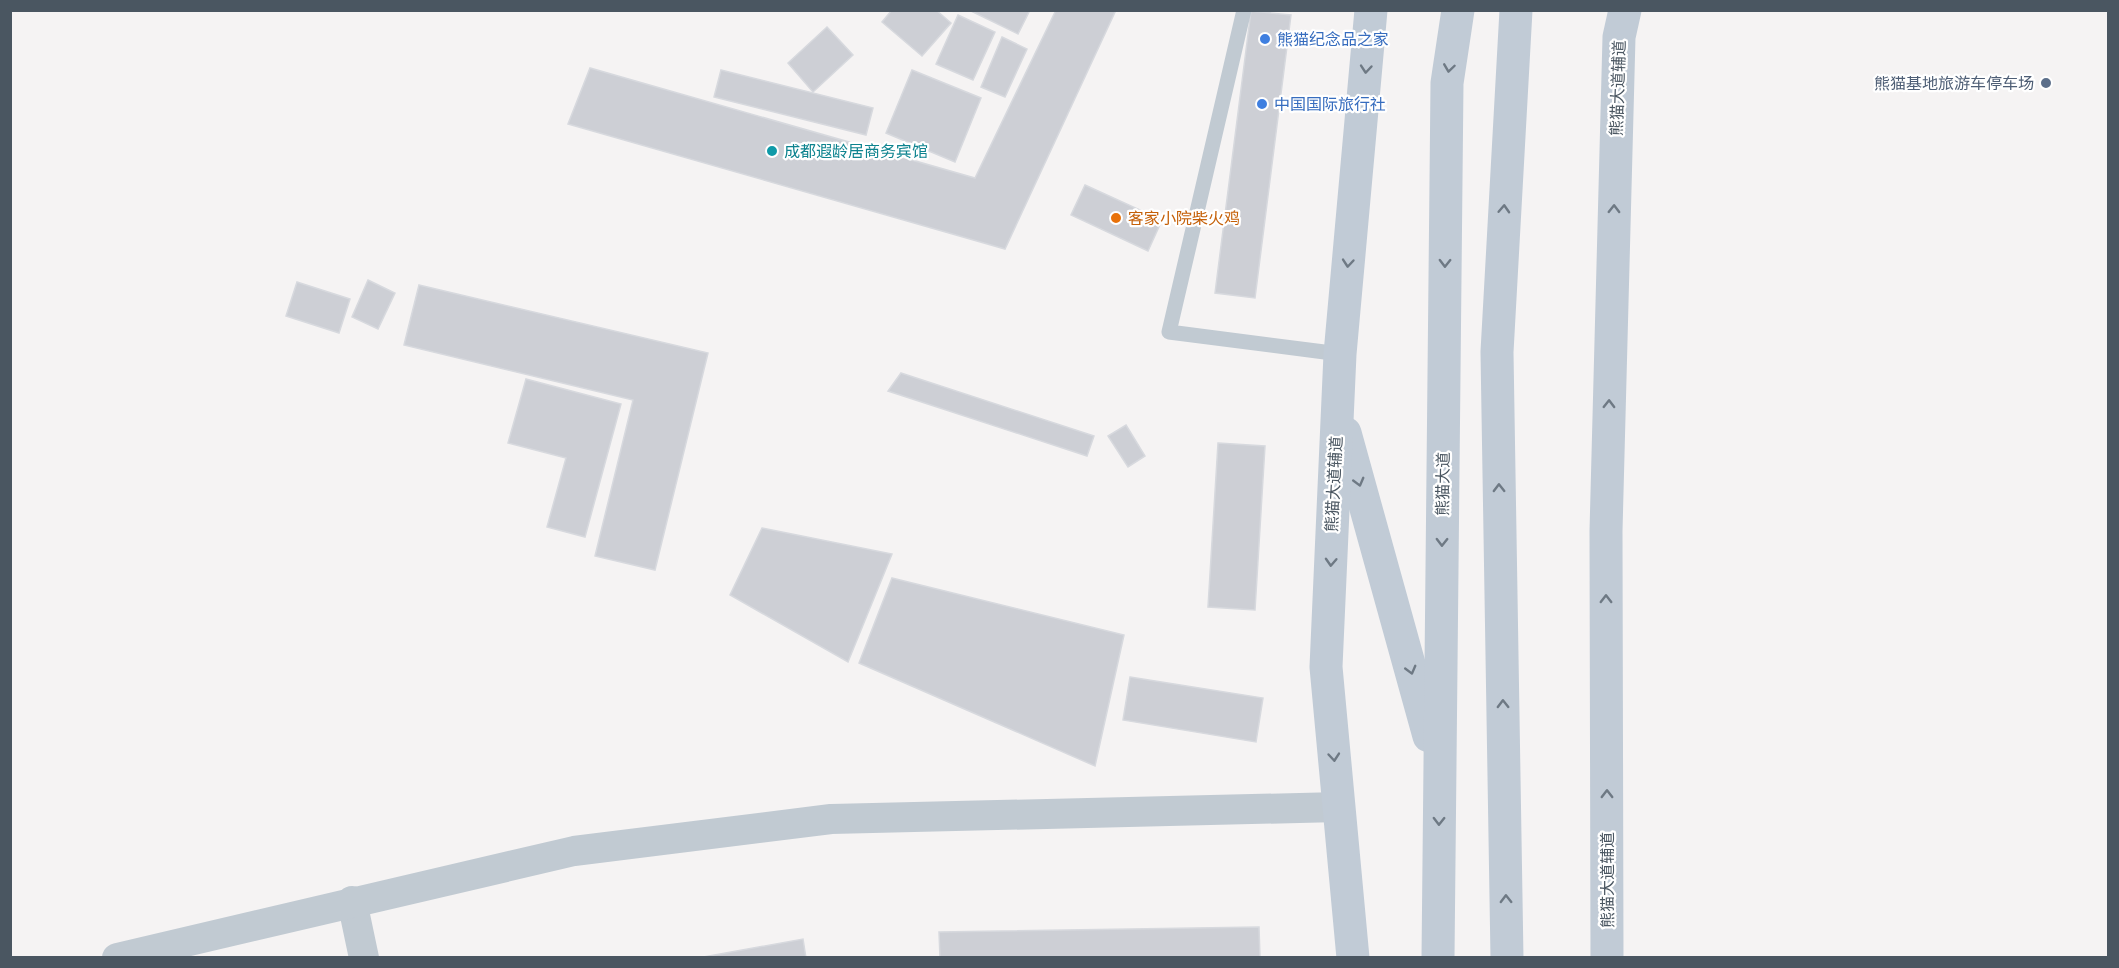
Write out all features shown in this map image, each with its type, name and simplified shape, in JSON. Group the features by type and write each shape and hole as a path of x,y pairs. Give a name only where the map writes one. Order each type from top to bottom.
{"main road":[{"name":"熊猫大道辅道","path":"1353,957 1326,668 1340,354 1371,10"},
{"name":"熊猫大道","path":"1437,957 1447,82 1458,10"},
{"path":"1507,957 1497,352 1516,10"},
{"name":"熊猫大道辅道","path":"1607,957 1606,531 1619,37 1625,10"},
{"path":"1338,405 1440,775"}],"street":[{"path":"117,957 574,851 831,819 1339,807"},
{"path":"352,901 364,957"}],"lane":[{"path":"1244,10 1169,332 1340,354"}],"building":[{"path":"892,10 936,10 951,23 922,56 882,22"},
{"path":"969,10 1030,10 1018,34"},
{"name":"成都遐龄居商务宾馆","path":"1056,10 1116,10 1005,249 568,124 590,68 975,178"},
{"path":"1251,11 1291,15 1255,298 1215,293"},
{"path":"958,15 995,32 973,80 936,64"},
{"path":"827,27 853,55 813,92 788,63"},
{"path":"1002,37 1027,49 1005,97 981,87"},
{"path":"721,70 873,108 866,135 714,97"},
{"path":"912,70 981,98 955,162 886,133"},
{"name":"客家小院柴火鸡","path":"1085,185 1162,220 1148,251 1071,215"},
{"path":"368,280 395,293 378,329 352,317"},
{"path":"297,282 350,299 339,333 286,316"},
{"path":"419,285 708,353 655,570 595,556 633,400 404,345"},
{"path":"901,373 1094,436 1087,456 888,391"},
{"path":"526,379 621,404 585,537 547,527 566,458 508,443"},
{"path":"1126,425 1145,456 1128,467 1108,436"},
{"path":"1218,443 1265,446 1255,610 1208,607"},
{"path":"762,528 892,554 848,662 730,595"},
{"path":"892,578 1124,635 1095,766 859,663"},
{"path":"1130,677 1263,698 1256,742 1123,720"},
{"path":"1259,927 1260,958 940,958 939,932"},
{"path":"803,939 806,958 698,958"}],"place":[{"name":"熊猫纪念品之家","path":"1265,39"},
{"name":"熊猫基地旅游车停车场","path":"2046,83"},
{"name":"中国国际旅行社","path":"1262,104"},
{"name":"成都遐龄居商务宾馆","path":"772,151"},
{"name":"客家小院柴火鸡","path":"1116,218"}]}
